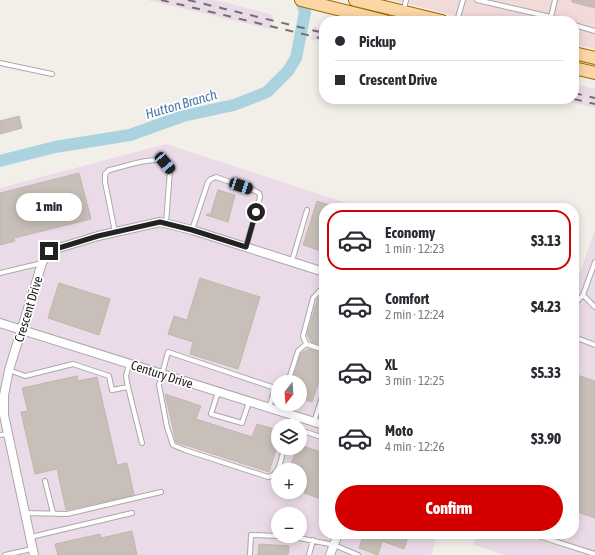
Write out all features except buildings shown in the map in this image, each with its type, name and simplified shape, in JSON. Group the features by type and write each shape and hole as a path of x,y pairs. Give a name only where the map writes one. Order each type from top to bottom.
{"main road":[{"path":"301,0 367,16"},
{"path":"355,0 405,6 430,16"},
{"path":"579,54 595,58"},
{"path":"579,69 595,73"}],"street":[{"name":"Crescent Drive","path":"34,552 4,434 2,388 42,263 49,251 115,232 154,223 166,223 319,270"},
{"name":"Century Drive","path":"0,323 268,408 295,419"},
{"name":"Century Drive","path":"307,421 319,424"},
{"path":"330,555 336,539"}],"lane":[{"path":"458,16 463,0"},
{"path":"478,0 547,16"},
{"path":"551,16 555,0"},
{"path":"579,26 595,31"},
{"path":"0,63 52,74"},
{"path":"115,232 105,182 106,174 109,170 147,161 159,160 165,163 170,170 166,223"},
{"path":"192,230 208,182 216,177 259,193 260,198 246,247"},
{"path":"292,262 307,210"},
{"path":"579,299 583,295 595,262"},
{"path":"0,273 42,263"},
{"path":"590,274 595,277"},
{"path":"306,344 303,336 313,298 319,291"},
{"path":"583,295 595,307"},
{"path":"579,340 595,345"},
{"path":"306,344 319,348"},
{"path":"290,375 298,351 306,344"},
{"path":"268,408 275,388 168,352 159,385 167,427 173,445 268,477 273,476 276,473 282,455"},
{"path":"9,370 25,376 73,364 109,376 112,390 128,387"},
{"path":"129,364 126,376 142,443"},
{"path":"218,392 211,414 242,423 249,402"},
{"path":"314,422 319,406"},
{"path":"307,432 319,436"},
{"path":"45,480 52,514"},
{"path":"25,513 67,514 161,492"},
{"path":"31,537 132,513"},
{"path":"250,555 252,535 271,536"},
{"path":"307,539 334,545 358,555"},
{"path":"548,539 595,554"},
{"path":"309,555 313,540"},
{"path":"5,555 34,552"}],"shaded area":[{"path":"147,0 215,0 273,15 270,29"},
{"path":"391,0 595,0 595,49 579,45 579,16 458,16"},
{"path":"314,27 319,28 319,41 311,39"},
{"path":"579,85 595,89 595,108 579,104"},
{"path":"166,144 347,203 319,203 319,539 433,539 436,540 431,555 0,555 0,188"},
{"path":"595,229 595,555 505,555 474,545 476,539 579,539 579,273"}],"waterway":[{"name":"Hutton Branch","path":"0,161 55,147 130,135 183,116 234,105 267,92 288,71 296,58 305,12 301,0"}],"railway":[{"path":"161,0 319,38"},
{"path":"188,0 319,32"},
{"path":"579,94 595,98"},
{"path":"579,100 595,104"}],"route":[{"path":"49,251 98,236 160,222 168,223 246,247 256,212"}]}
